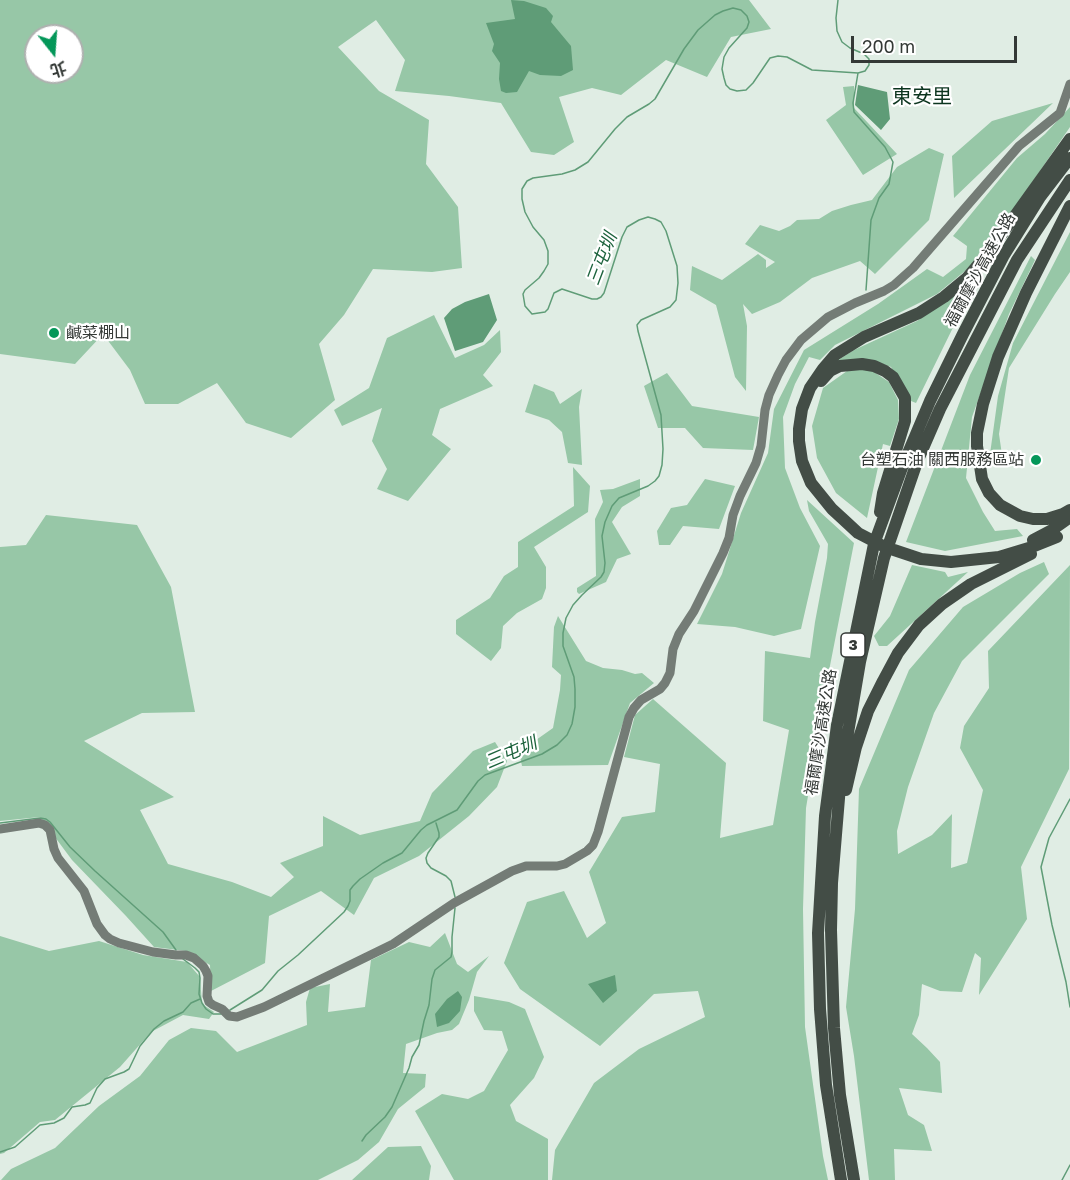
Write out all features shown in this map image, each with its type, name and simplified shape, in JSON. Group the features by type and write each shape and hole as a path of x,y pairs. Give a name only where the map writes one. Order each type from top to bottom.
{"highway":[{"path":"844,517 832,509 811,483 802,461 799,429 802,409 810,388 823,369 846,347 919,313 944,297 967,278 989,252 1070,139"},
{"name":"福爾摩沙高速公路","path":"841,1180 826,1085 820,1009 818,933 825,816 837,725 874,544 903,465 930,401 963,334 1004,255 1040,197 1070,158"},
{"name":"福爾摩沙高速公路","path":"854,1180 840,1095 834,1028 831,930 832,883 841,774 860,662 884,558 917,462 940,409 1017,260 1070,180"},
{"path":"1070,206 1026,293 998,357 983,404 977,433 977,446 982,479 989,493 1000,505 1020,516 1033,519 1047,519 1070,510"},
{"path":"874,544 883,494 905,421 905,398 893,377 885,371 862,364 840,366 823,378 814,393 807,426 808,461 824,490 858,533 873,542 885,548 916,554 981,554 1006,549 1031,540 1052,530 1070,517"},
{"path":"836,833 856,747 868,711 898,653 919,625 942,604 971,584 1044,548 1057,537 1032,548 980,560 951,562 928,560 916,554"}],"street":[{"path":"0,829 39,823 45,825 50,830 58,858 84,891 97,924 105,934 119,943 194,958 203,966 208,976 209,1002 229,1016 237,1017 264,1007 393,944 454,903 512,871 526,866 565,864 587,851 598,832 629,717 641,700 665,683 670,673 673,649 679,634 694,611 723,553 740,496 761,447 769,395 786,360 801,340 828,317 884,291 913,268 1019,146 1060,113 1070,84"}],"shaded area":[{"path":"0,0 749,0 771,29 731,37 707,77 666,60 621,95 592,88 559,97 574,142 554,155 531,152 501,103 395,91 405,60 376,20 338,47 379,91 429,120 426,164 458,207 462,268 432,272 373,269 344,315 319,344 335,400 291,438 246,423 217,383 178,404 145,404 130,370 103,334 75,364 0,354"},
{"path":"511,0 524,1 546,8 553,16 551,22 571,46 573,70 561,76 540,75 529,71 517,92 501,91 500,63 492,51 494,44 486,23 515,19"},
{"path":"858,85 887,92 890,119 881,130 855,105"},
{"path":"854,86 854,108 897,154 863,175 826,120 846,105 843,87"},
{"path":"1053,103 954,198 952,156 992,121"},
{"path":"1070,107 1070,127 971,266 937,294 835,345 820,360 809,357 795,384 783,417 785,468 800,508 820,546 801,629 774,636 735,627 697,624 722,574 741,513 768,453 774,409 804,350 878,304 927,269 943,277 966,259 967,246 953,236 1017,158 1045,134"},
{"path":"929,148 944,154 929,220 875,274 860,261 812,278 780,302 752,314 743,304 747,326 746,391 735,377 716,305 690,290 692,266 722,280 758,254 766,260 766,268 775,262 745,244 760,225 779,231 797,220 819,219 832,211 872,200 897,167"},
{"path":"1070,232 1070,272 1009,368 999,434 1002,455 990,454 998,396 1013,343"},
{"path":"1031,256 1035,260 1009,314 972,417 966,478 995,531 1017,529 1023,536 945,551 906,542 970,375"},
{"path":"967,287 966,301 916,403 911,401 891,367 875,361 835,362 854,350 917,321"},
{"path":"489,294 497,320 483,342 455,351 444,318 452,309 465,302"},
{"path":"434,315 455,358 484,345 500,330 501,352 483,375 493,386 440,409 432,435 451,449 408,501 377,489 387,469 372,441 382,408 342,426 334,410 369,388 387,338"},
{"path":"868,368 889,382 898,400 899,419 890,446 883,444 867,518 836,493 817,458 812,426 823,388 847,371"},
{"path":"667,373 692,406 759,417 753,450 703,448 685,428 658,428 644,386"},
{"path":"534,384 554,392 560,404 582,389 579,407 582,465 568,463 562,432 549,420 525,412"},
{"path":"573,467 590,486 588,512 534,547 546,567 546,588 542,599 517,613 503,626 501,648 491,661 456,634 456,620 490,598 504,576 518,567 518,542 574,506"},
{"path":"640,479 640,496 622,507 612,522 631,554 617,559 606,582 579,594 577,588 596,576 595,519 603,502 600,490 613,489"},
{"path":"705,479 735,486 719,529 683,526 670,545 659,545 657,531 671,508 687,505"},
{"path":"807,500 854,543 827,681 806,808 803,909 805,1027 828,1180 552,1180 555,1150 594,1083 639,1049 705,1017 698,991 654,994 600,1046 520,989 504,963 527,902 564,891 587,938 606,923 589,872 622,817 655,812 660,764 624,757 635,715 653,699 726,763 720,838 773,825 789,730 763,721 765,651 810,658 828,544 809,511"},
{"path":"46,515 137,525 171,587 195,712 142,713 84,741 174,797 140,810 168,864 232,882 271,897 294,877 280,863 323,846 323,816 360,835 420,821 432,793 473,751 495,742 507,761 497,787 469,816 419,856 374,878 354,915 321,891 269,916 265,963 211,991 210,965 186,951 154,947 72,860 40,817 0,821 0,547 26,545"},
{"path":"1044,562 1049,574 962,661 934,713 908,787 897,831 898,854 932,835 952,814 951,868 967,863 983,790 960,748 964,726 989,688 988,651 1070,565 1069,769 1021,867 1027,919 979,995 981,958 975,953 962,992 940,991 922,984 919,1015 912,1034 940,1062 942,1093 899,1088 908,1115 924,1125 932,1151 894,1149 895,1180 869,1180 846,1007 855,909 859,789 909,670 963,607 1020,573"},
{"path":"912,565 945,572 948,577 968,572 887,646 879,646 874,636 890,616"},
{"path":"558,616 586,661 603,668 635,674 642,673 654,683 630,703 608,765 522,766 519,752 553,728 561,675 552,667 554,627"},
{"path":"445,933 457,964 468,972 489,956 477,972 459,1024 452,1030 406,1044 403,1073 426,1074 425,1087 398,1109 379,1142 358,1160 318,1180 1,1180 11,1169 55,1148 99,1106 140,1076 169,1040 191,1028 216,1031 237,1052 307,1025 306,1002 310,988 330,984 328,1012 365,1007 371,960 409,942 430,947"},
{"path":"0,936 49,951 99,941 143,955 187,962 200,977 202,1004 214,1012 209,1019 183,1015 151,1032 120,1067 55,1120 40,1122 0,1154"},
{"path":"615,975 617,991 603,1003 588,984"},
{"path":"458,991 462,997 460,1011 449,1023 437,1027 435,1014 447,999"},
{"path":"474,996 509,1002 525,1009 544,1057 534,1078 510,1105 516,1121 548,1139 548,1180 454,1180 415,1111 442,1094 468,1099 484,1091 508,1050 502,1031 484,1030 474,1011"},
{"path":"421,1146 431,1166 429,1180 352,1180 388,1147"}],"waterway":[{"name":"三屯圳","path":"230,1010 262,990 278,971 344,912 350,901 350,890 360,879 402,853 427,825 457,810 485,775 542,754 557,745 567,735 572,724 575,689 574,677 563,646 566,618 573,605 604,572 602,536 612,506 619,498 655,481 662,465 661,415 637,325 641,320 670,307 676,300 677,266 661,222 648,217 627,227 601,297 592,299 562,289 554,293 545,312 532,314 525,306 523,294 544,271 548,264 548,251 544,240 533,227 525,212 522,189 527,181 533,178 562,174 575,170 588,162 627,117 655,99 684,49 698,30 723,11 733,8 741,10 749,22 747,28 724,57 722,69 726,85 730,89 746,90 770,58 778,56 787,57 812,70 858,73 865,71 869,65 869,59 842,42 837,31 838,0"},
{"path":"858,73 853,103 854,112 885,147 893,162 889,184 879,198 871,220 866,290"},
{"path":"1070,799 1049,838 1041,867 1070,1007"},
{"name":"三屯圳","path":"0,823 46,819 70,847 163,932 176,950"},
{"path":"436,823 439,837 428,853 427,863 451,881 455,897"},
{"path":"362,1141 392,1107 419,1045 435,970 451,957 455,908"},
{"name":"三屯圳","path":"183,959 199,972 199,994 206,1009 213,1014 221,1014"},
{"path":"0,1152 15,1147 40,1125 54,1123 64,1118 72,1107 90,1103 97,1088 105,1079 129,1069 140,1046 154,1029 200,999"},
{"path":"1062,1180 1070,1165"}],"place":[{"name":"鹹菜棚山","path":"54,333"},
{"name":"台塑石油 關西服務區站","path":"1036,460"}],"district":[{"name":"東安里","path":"922,97"}]}
